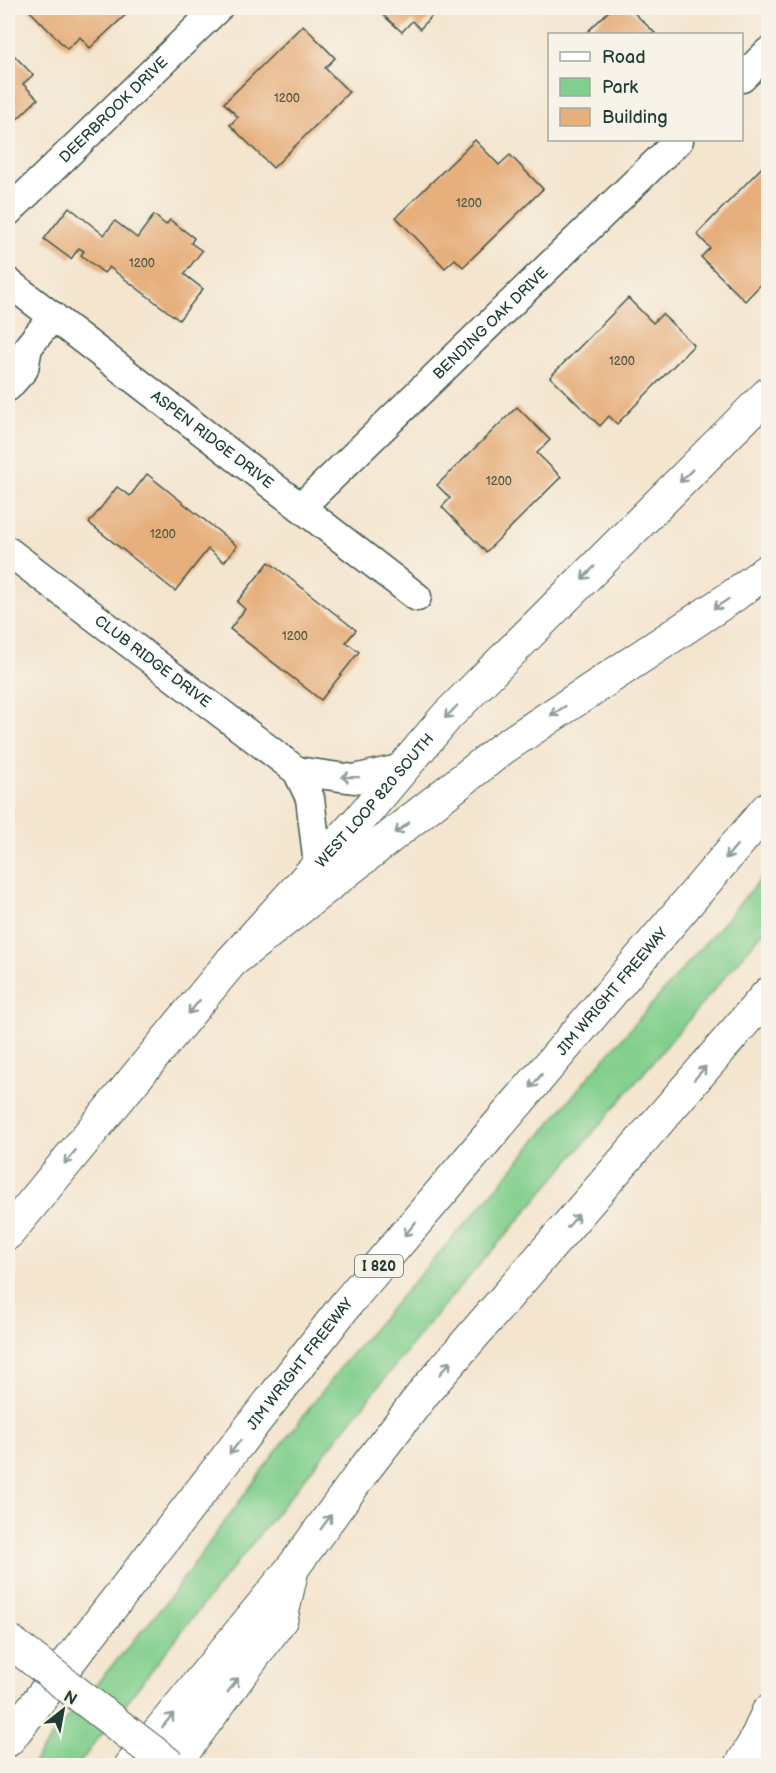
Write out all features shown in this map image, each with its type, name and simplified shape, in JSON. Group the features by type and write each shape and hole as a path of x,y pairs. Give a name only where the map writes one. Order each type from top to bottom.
{"main road":[{"name":"WEST LOOP 820 SOUTH","path":"8,1233 231,962 360,819 447,716 768,394"},
{"path":"231,962 503,748 733,596 768,570"},
{"name":"JIM WRIGHT FREEWAY","path":"8,1740 347,1304 768,808"},
{"path":"131,1766 291,1570 426,1390 768,994"},
{"path":"8,1640 172,1766 281,1619 291,1570"},
{"path":"741,1766 768,1712"}],"street":[{"name":"DEERBROOK DRIVE","path":"8,212 218,8"},
{"path":"743,76 768,52"},
{"name":"BENDING OAK DRIVE","path":"301,507 678,141"},
{"name":"ASPEN RIDGE DRIVE","path":"8,282 417,597"},
{"path":"8,387 24,369 18,351 53,316"},
{"name":"CLUB RIDGE DRIVE","path":"8,551 297,771"},
{"path":"297,771 354,779 403,768"},
{"path":"297,771 310,798 318,865"}],"green space":[{"path":"768,871 768,926 439,1311 189,1622 78,1765 31,1766 57,1730 164,1605 344,1363"}],"building":[{"path":"27,8 133,8 90,48 80,37 67,49"},
{"path":"375,8 439,8 420,29 412,21 402,32"},
{"path":"612,8 629,8 655,33 586,33"},
{"path":"303,25 335,58 325,68 349,92 273,168 230,125 238,117 224,103"},
{"path":"8,49 33,75 23,84 38,99 8,128"},
{"path":"475,140 499,165 510,155 543,189 463,267 455,259 445,268 396,217"},
{"path":"768,161 768,277 745,301 701,257 710,248 697,234"},
{"path":"69,207 104,235 115,221 137,238 154,215 166,225 170,220 194,238 191,243 202,251 184,274 203,289 179,320 109,267 104,273 81,255 84,251 79,248 71,259 44,239"},
{"path":"628,298 653,323 662,314 694,345 617,424 609,416 600,426 550,377"},
{"path":"517,407 550,440 537,453 561,477 486,552 442,507 450,498 437,485"},
{"path":"147,474 237,546 224,562 208,549 175,591 89,523 117,487 130,496"},
{"path":"269,562 356,630 346,642 359,652 321,700 230,629 245,609 237,602"}]}
